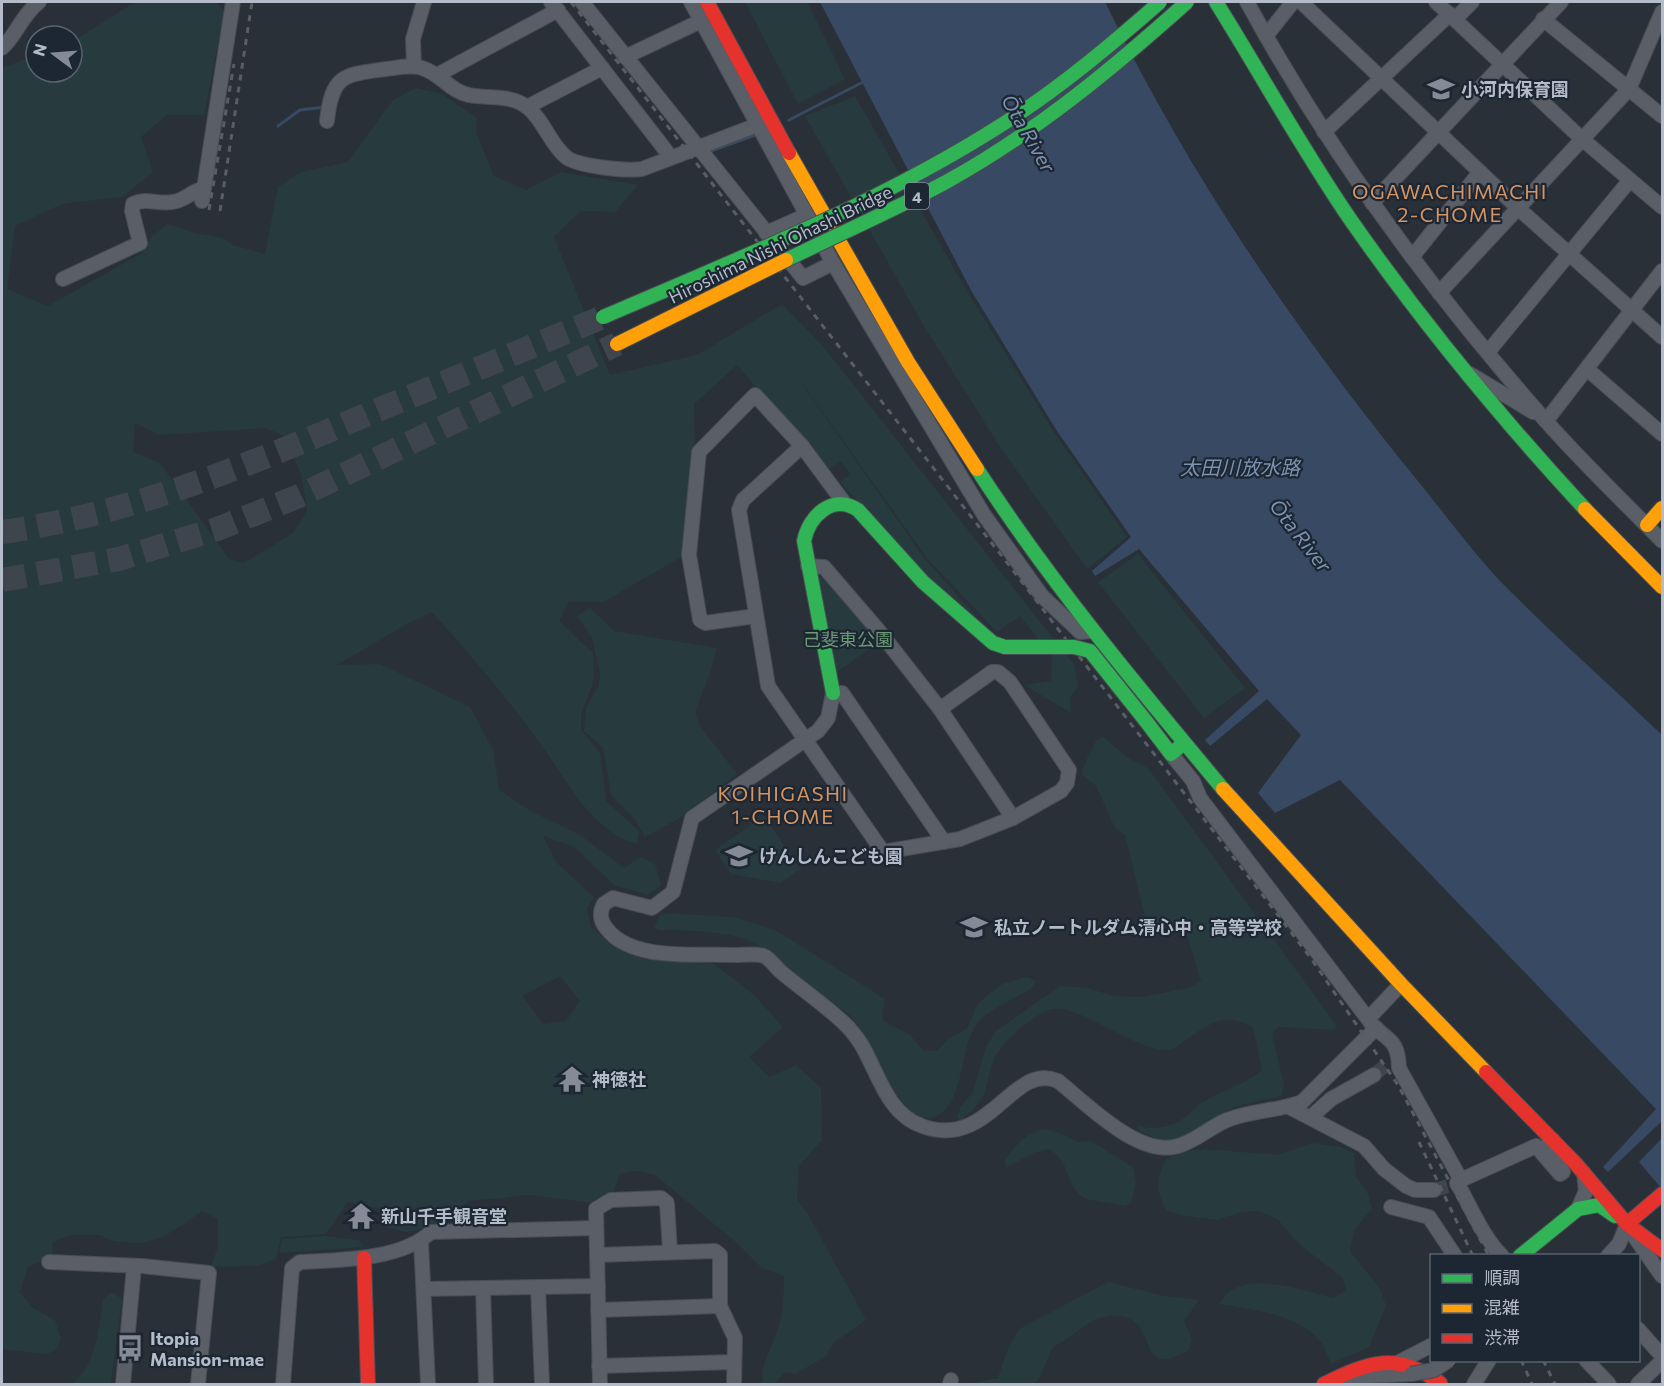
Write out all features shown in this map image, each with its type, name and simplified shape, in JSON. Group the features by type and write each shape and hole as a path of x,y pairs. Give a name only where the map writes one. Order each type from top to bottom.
{"main road":[{"path":"707,2 764,123 908,362 1009,518 1093,632 1254,825 1401,984 1584,1173 1627,1224"},
{"name":"Hiroshima Nishi Ohashi Bridge","path":"603,317 851,209 944,161 1046,98 1100,56 1160,2"},
{"name":"Hiroshima Nishi Ohashi Bridge","path":"617,344 956,176 1056,112 1102,77 1187,2"},
{"path":"1216,2 1349,217 1464,374 1589,513 1662,587"},
{"path":"832,693 804,541 805,530 820,510 845,504 854,507 915,574 993,643 1005,647 1074,647 1090,651 1171,753 1184,742"},
{"path":"1647,525 1662,508"},
{"path":"1627,1224 1662,1194"},
{"path":"1524,1254 1578,1209 1599,1206 1662,1250"},
{"path":"364,1258 368,1384"},
{"path":"1324,1384 1373,1364 1399,1362 1419,1367 1440,1384 1444,1362"}],"street":[{"path":"2,48 14,36 27,10 39,2"},
{"path":"63,279 140,243 132,211 134,204 155,200 169,203 185,200 195,190 202,195 233,2"},
{"path":"414,66 415,26 424,2"},
{"path":"582,2 803,278 833,262"},
{"path":"691,2 764,123 807,215 833,262 984,515 1042,596 1080,632 1093,632"},
{"path":"1247,2 1324,132 1372,203 1439,293 1543,417 1662,541"},
{"path":"1266,36 1293,2"},
{"path":"1301,2 1518,208 1662,337"},
{"path":"1436,2 1582,139 1662,207"},
{"path":"1324,132 1453,16 1472,2"},
{"path":"1372,203 1561,2"},
{"path":"437,75 555,6 670,156"},
{"path":"1439,293 1629,89 1662,12"},
{"path":"1543,20 1662,116"},
{"path":"625,57 701,21"},
{"path":"327,121 329,103 336,86 350,74 414,66 437,75 457,91 469,96 490,96 527,107 567,157 580,163 633,170 670,156 698,149 764,123"},
{"path":"527,107 602,68"},
{"path":"1412,257 1480,172"},
{"path":"1488,352 1630,180"},
{"path":"766,232 807,215"},
{"path":"1543,417 1587,369 1662,271"},
{"path":"1587,369 1662,434"},
{"path":"1464,374 1472,374 1543,417"},
{"path":"756,616 705,623 700,620 689,555 699,452 755,395 802,446 845,504"},
{"path":"802,446 743,500 739,510 768,686 884,852 960,839 1013,818 1061,791 1067,783 1069,770 1010,682 998,672 992,672 940,710"},
{"path":"808,566 824,567 879,631 940,710 1013,818"},
{"path":"945,842 842,693 832,693 824,724 805,740 692,818 673,892 658,905 645,908 619,898 604,904 600,916 609,932 627,944 656,954 688,952 764,956 848,1026 861,1044 896,1110 919,1126 941,1131 962,1128 994,1112 1023,1083 1034,1078 1048,1076 1058,1080 1118,1129 1145,1144 1159,1149 1178,1146 1224,1121 1256,1110 1289,1107 1302,1102 1372,1024 1401,984"},
{"path":"1171,753 1193,780 1200,798 1372,1024 1383,1031 1398,1050 1394,1060 1492,1246 1500,1254"},
{"path":"1311,1117 1331,1099 1374,1075"},
{"path":"1289,1107 1364,1146 1384,1169 1406,1186 1415,1190 1434,1190"},
{"path":"1458,1182 1536,1146 1560,1174 1563,1172 1548,1144 1553,1140"},
{"path":"1578,1209 1586,1191 1584,1173"},
{"path":"600,1384 596,1209 611,1200 661,1198 667,1203 670,1252"},
{"path":"1391,1207 1429,1217 1454,1254"},
{"path":"1610,1254 1619,1244 1627,1224"},
{"path":"1627,1224 1640,1248 1662,1276"},
{"path":"283,1384 292,1268 300,1262 364,1258 421,1242 431,1232 596,1228"},
{"path":"421,1242 428,1384"},
{"path":"597,1255 715,1251 720,1255 720,1306 735,1338 734,1384"},
{"path":"50,1262 209,1273 198,1384"},
{"path":"123,1384 134,1267"},
{"path":"425,1289 598,1286"},
{"path":"538,1287 542,1384"},
{"path":"483,1288 486,1384"},
{"path":"598,1310 720,1306"},
{"path":"1640,1331 1662,1356"},
{"path":"1399,1362 1430,1346"},
{"path":"1638,1384 1662,1361"},
{"path":"599,1366 734,1362"},
{"path":"1338,1377 1411,1374 1434,1370 1446,1362"},
{"path":"1474,1384 1488,1362"},
{"path":"1588,1362 1609,1384"}],"green space":[{"path":"135,2 216,2 224,12 204,115 167,115 141,137 153,172 122,197 62,204 15,226 7,289 48,306 142,253 152,236 168,224 194,233 222,238 233,245 265,254 278,187 301,172 348,162 393,100 416,88 442,94 477,118 476,132 494,176 526,190 561,172 638,185 615,212 581,211 554,237 610,375 697,355 782,304 822,345 1075,666 1078,688 1070,697 1071,713 1024,685 1051,681 1052,657 1020,616 997,632 926,557 787,362 924,558 991,632 918,568 840,482 850,474 841,461 827,470 737,365 694,404 695,450 683,556 603,602 569,602 559,621 593,653 594,680 581,714 581,730 600,753 606,801 639,831 637,844 604,827 591,814 510,704 432,612 405,625 337,665 380,664 470,707 493,750 499,790 529,810 580,835 624,868 641,857 655,864 661,885 648,895 614,885 574,847 543,836 557,863 594,897 587,908 591,927 609,942 642,958 714,964 754,995 783,1027 749,1057 769,1077 796,1065 821,1088 822,1140 799,1166 797,1200 809,1216 866,1320 833,1343 825,1357 795,1374 785,1372 774,1384 762,1384 765,1364 780,1320 784,1276 762,1268 737,1243 655,1175 638,1171 620,1173 612,1196 593,1203 529,1195 469,1201 438,1223 406,1232 385,1227 389,1211 348,1202 326,1234 281,1237 276,1259 256,1266 211,1267 218,1246 218,1219 202,1211 165,1236 145,1242 116,1241 101,1235 71,1235 53,1242 52,1257 28,1267 20,1292 33,1308 55,1320 61,1339 55,1351 46,1354 2,1349 2,68 24,60 24,84 84,84 84,34","holes":["135,423 159,435 266,428 284,436 301,474 307,512 293,533 244,563 229,559 160,463 133,452","560,976 580,1001 566,1021 543,1024 522,996"]},
{"path":"745,2 807,2 845,79 798,104"},
{"path":"855,96 968,293 1054,432 1127,537 1087,569 1002,450 924,326 805,116"},
{"path":"1138,554 1245,688 1204,718 1098,582"},
{"name":"己斐東公園","path":"821,577 827,579 878,642 837,672 818,580"},
{"path":"590,608 614,631 717,648 695,712 700,726 737,774 678,819 645,837 635,819 611,795 603,748 584,731 586,708 598,687 600,674 592,638 577,616"},
{"path":"1103,737 1130,759 1148,768 1337,1026 1334,1030 1278,1027 1272,1034 1284,1085 1281,1096 1234,1107 1175,1141 1156,1139 1138,1130 1138,1125 1158,1128 1178,1122 1200,1104 1248,1080 1262,1070 1253,1027 1234,1020 1218,1021 1171,1049 1159,1049 1129,1039 1067,1010 1047,1011 1029,1021 1003,1046 993,1061 981,1099 961,1120 957,1118 960,1108 973,1092 986,1047 996,1031 1060,986 1087,988 1114,996 1142,997 1188,988 1201,981 1186,932 1161,935 1147,925 1125,835 1115,828 1096,786 1082,774 1096,740"},
{"path":"764,816 800,869 781,883 731,874 715,850"},
{"path":"661,913 734,917 777,931 885,999 882,1020 910,1035 924,1051 937,1051 948,1039 967,1029 978,1003 1002,984 1027,977 1036,981 1032,988 981,1019 969,1041 953,1098 947,1108 937,1116 924,1118 911,1111 899,1098 862,1031 845,1012 750,941 725,934 659,930 654,927"},
{"path":"1044,1129 1060,1133 1077,1142 1091,1141 1133,1167 1136,1183 1131,1203 1124,1206 1083,1197 1073,1186 1061,1160 1048,1149 1033,1153 1006,1168 1005,1160 1017,1144 1031,1134"},
{"path":"1313,1143 1341,1147 1354,1153 1356,1177 1368,1194 1372,1209 1354,1230 1350,1251 1380,1289 1386,1306 1369,1347 1331,1364 1321,1342 1301,1325 1261,1311 1220,1304 1228,1293 1240,1286 1255,1284 1289,1287 1333,1298 1347,1290 1342,1277 1301,1246 1278,1220 1259,1211 1242,1212 1216,1220 1180,1215 1167,1211 1160,1197 1158,1185 1166,1159 1187,1151 1204,1149 1277,1155"},
{"path":"326,1236 359,1240 363,1247 279,1253 282,1239"},
{"path":"1108,1282 1164,1296 1199,1300 1184,1321 1192,1339 1189,1350 1167,1359 1158,1358 1152,1353 1141,1329 1134,1322 1124,1317 1102,1317 1053,1347 1039,1379 1033,1384 969,1384 998,1378 1009,1346 1019,1329"},
{"path":"112,1292 122,1299 111,1384 73,1384 81,1376 92,1356 103,1299"}],"water":[{"name":"太田川放水路","path":"820,2 1105,2 1137,66 1209,190 1287,309 1329,367 1497,578 1662,735 1662,1121 1608,1172 1603,1167 1656,1109 1340,780 1275,813 1258,793 1301,735 1267,699 1210,746 1205,740 1259,691 1139,549 1095,576 1092,571 1131,537 1057,431 972,292"},
{"path":"1662,1138 1662,1189 1639,1162"}],"waterway":[{"path":"789,120 865,81"},
{"path":"278,126 300,110 325,107"},
{"path":"708,152 758,134"}],"tunnel":[{"path":"2,532 97,513 234,469 603,317"},
{"path":"2,580 119,559 220,528 299,496 617,344"},
{"path":"1374,1075 1390,1062"},
{"path":"1434,1190 1456,1184"}],"railway":[{"path":"220,211 252,2"},
{"path":"571,2 1310,957 1398,1085 1488,1254"},
{"path":"209,210 234,64"},
{"path":"1419,1142 1472,1254"},
{"path":"1522,1362 1532,1384"},
{"path":"1544,1362 1555,1384"}],"traffic: fast":[{"path":"603,317 823,221 931,167 983,137 1050,92 1160,2"},
{"path":"786,260 946,182 1011,143 1072,99 1187,2"},
{"path":"1216,2 1315,166 1377,257 1462,368 1585,509"},
{"path":"977,469 1065,593 1127,673 1223,789"},
{"path":"833,693 804,541 811,523 831,506 849,505 858,510 923,582 993,643 1005,647"},
{"path":"1005,647 1074,647 1090,651 1145,720"},
{"path":"1145,720 1171,754 1184,743"},
{"path":"1522,1254 1578,1209 1599,1205 1615,1216"}],"traffic: slow":[{"path":"789,153 908,362 977,469"},
{"path":"617,344 786,260"},
{"path":"1647,525 1662,508"},
{"path":"1585,509 1662,587"},
{"path":"1223,789 1401,984 1486,1072"}],"traffic: jam":[{"path":"707,2 789,153"},
{"path":"1486,1072 1576,1164 1627,1224 1662,1250"},
{"path":"1627,1224 1662,1194"},
{"path":"364,1258 368,1384"},
{"path":"1324,1384 1355,1370 1383,1363 1396,1363 1410,1367 1440,1383"}],"place":[{"name":"小河内保育園","path":"1441,89"},
{"name":"けんしんこども園","path":"739,856"},
{"name":"私立ノートルダム清心中・高等学校","path":"974,927"},
{"name":"神徳社","path":"572,1079"},
{"name":"新山千手観音堂","path":"361,1216"},
{"name":"Itopia Mansion-mae","path":"130,1348"}],"district":[{"name":"OGAWACHIMACHI 2-CHOME","path":"1450,202"},
{"name":"KOIHIGASHI 1-CHOME","path":"783,804"}],"water label":[{"name":"Ōta River","path":"1029,133"},
{"name":"Ōta River","path":"1301,535"}]}
